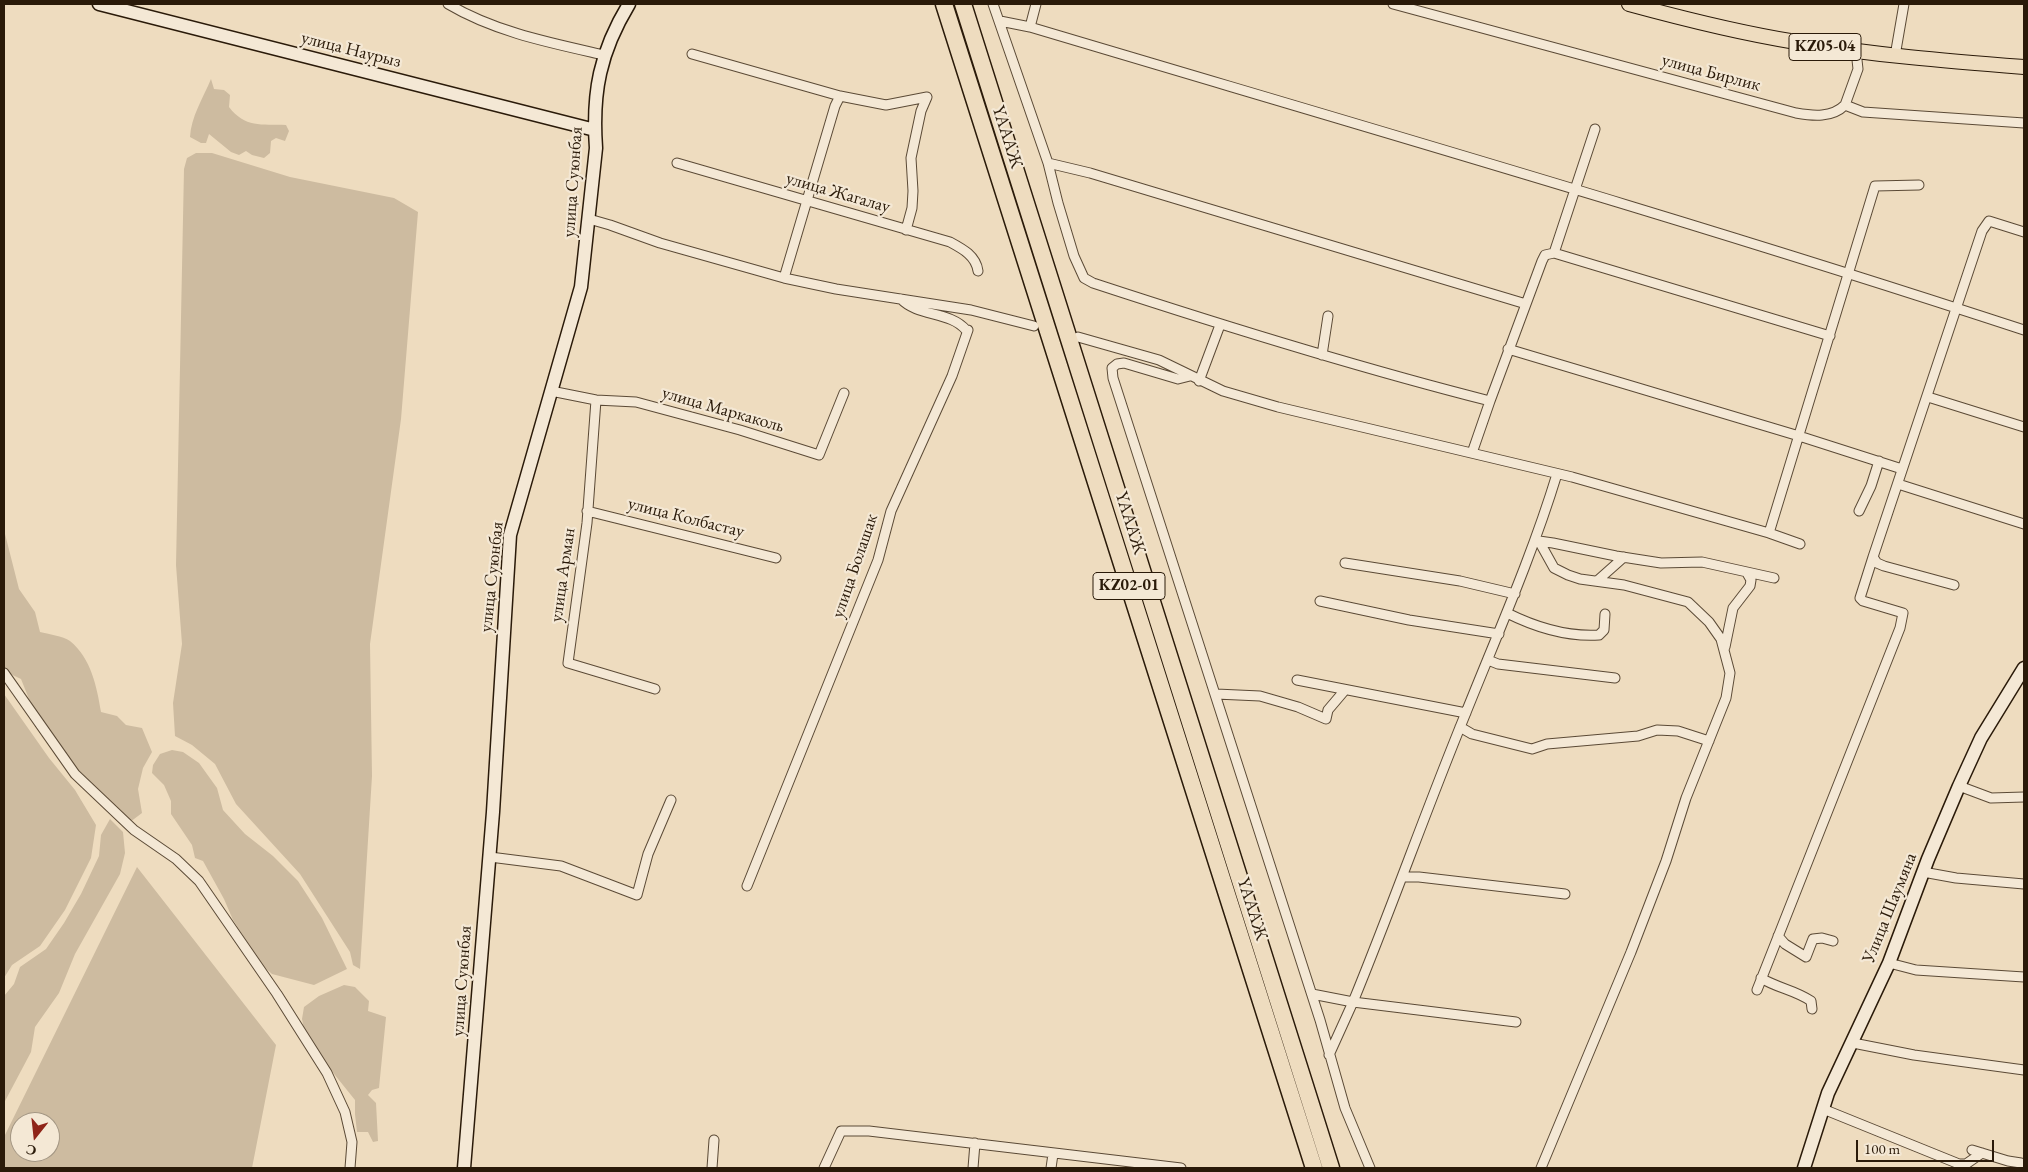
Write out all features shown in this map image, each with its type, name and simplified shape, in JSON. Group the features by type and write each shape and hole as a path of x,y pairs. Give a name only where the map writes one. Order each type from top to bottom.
{"highway":[{"name":"ҮАААЖ","path":"944,4 1314,1168"},
{"name":"ҮАААЖ","path":"963,4 1331,1168"}],"main road":[{"name":"улица Наурыз","path":"99,4 595,130"},
{"name":"улица Суюнбая","path":"464,1168 490,858 510,535 581,287 596,148 597,84 604,55 616,25 629,4"},
{"name":"KZ05-04","path":"1629,4 1730,29 1795,42 1895,56 2024,67"},
{"name":"Улица Шаумяна","path":"1804,1168 1828,1093 1889,963 1923,872 1981,738 2024,668"}],"street":[{"path":"448,4 485,22 509,30 604,55"},
{"path":"993,4 1048,163 1074,256 1084,278 1092,283 1220,325 1490,401"},
{"path":"1030,27 1036,4"},
{"name":"улица Бирлик","path":"1393,4 1796,113 1811,116 1833,114 1846,105"},
{"path":"1895,56 1904,4"},
{"path":"1000,21 1030,27 1576,190 1957,307 2024,330"},
{"path":"1856,51 1858,69 1846,105 1863,112 2024,123"},
{"path":"692,54 840,96 886,105 927,97 921,111 911,158 912,208 906,230"},
{"path":"784,278 835,106 840,96"},
{"path":"1554,253 1595,129"},
{"name":"улица Жагалау","path":"677,163 950,242 966,251 977,264 978,271"},
{"path":"1048,163 1090,172 1526,304"},
{"path":"1769,533 1875,186 1919,185"},
{"path":"589,219 668,246 784,278 836,289 971,310 1034,326"},
{"path":"1757,990 1900,628 1903,613 1863,601 1860,598 1982,231 1989,221 2024,232"},
{"path":"1472,453 1508,349 1545,255 1554,253 1830,336"},
{"name":"улица Болашак","path":"748,886 878,560 891,511 952,376 966,338 968,330 959,322 907,305 901,299"},
{"path":"1322,355 1328,316"},
{"path":"1199,381 1220,325"},
{"path":"1078,337 1159,360 1222,391 1278,407 1557,474 1769,533 1800,544"},
{"path":"1508,349 1799,436 1902,469"},
{"path":"1190,376 1178,379 1124,364 1117,364 1112,368 1116,387 1312,994 1345,1108 1370,1168"},
{"name":"улица Маркаколь","path":"551,391 596,400 636,402 740,430 819,455 844,393"},
{"path":"1928,397 2024,427"},
{"name":"улица Арман","path":"596,400 588,511 568,663 655,689"},
{"path":"1859,511 1871,486 1879,461"},
{"path":"1330,1055 1353,1002 1460,727 1537,541 1557,474"},
{"path":"1898,484 2024,524"},
{"name":"улица Колбастау","path":"588,511 776,558"},
{"path":"1537,541 1661,563 1702,562 1774,578"},
{"path":"1537,541 1554,568 1580,579 1624,584 1688,602 1709,622 1721,639 1725,647 1730,673 1726,698 1686,798 1666,861 1631,952 1541,1168"},
{"path":"1597,581 1624,557"},
{"path":"1873,557 1877,563 1884,566 1954,585"},
{"path":"1344,563 1460,581 1515,594"},
{"path":"1725,647 1733,608 1750,586 1751,580 1747,573"},
{"path":"1320,601 1409,620 1499,634"},
{"path":"1507,613 1553,631 1588,636 1599,635 1604,630 1604,614"},
{"path":"1488,660 1498,664 1615,678"},
{"path":"4,673 75,774 134,830 176,859 205,889 277,994 327,1073 345,1112 352,1142 350,1168"},
{"path":"1297,680 1466,713"},
{"path":"1216,694 1260,696 1326,719 1328,710 1345,690"},
{"path":"1460,727 1472,734 1532,749 1547,744 1638,736 1657,730 1678,731 1709,741"},
{"path":"1960,786 1991,798 2024,797"},
{"path":"490,858 561,866 637,895 648,854 671,800"},
{"path":"1923,872 1956,878 2024,884"},
{"path":"1402,877 1419,876 1565,894"},
{"path":"1778,936 1785,944 1806,957 1813,939 1822,938 1833,941"},
{"path":"1889,963 1916,970 2024,977"},
{"path":"1762,978 1771,984 1801,994 1811,1001 1812,1009"},
{"path":"1312,994 1353,1002 1516,1022"},
{"path":"1852,1043 1914,1056 2024,1070"},
{"path":"1823,1109 1960,1164 1966,1164 1982,1153"},
{"path":"824,1168 841,1131 868,1131 1130,1165 1182,1168"},
{"path":"712,1168 714,1140"},
{"path":"973,1168 976,1144"},
{"path":"1972,1150 2008,1162 2022,1162"},
{"path":"1051,1168 1053,1154"}],"shaded area":[{"path":"211,79 214,89 224,90 230,95 229,107 241,119 254,124 286,125 289,131 285,141 276,138 271,141 270,153 264,158 252,155 246,151 239,155 231,152 209,134 206,143 201,143 190,137 195,115"},
{"path":"196,153 212,153 290,177 394,198 418,212 401,419 370,644 372,776 360,969 353,965 350,952 300,874 236,804 215,764 192,745 175,736 173,703 182,644 176,565 184,169 187,158"},
{"path":"4,530 19,589 35,612 40,632 67,639 77,648 88,664 92,674 101,712 117,716 126,725 142,728 152,752 143,768 138,789 142,813 130,822 66,760 29,699 21,679 4,671"},
{"path":"4,694 49,758 75,790 96,825 91,858 65,910 40,946 12,965 4,978"},
{"path":"172,750 183,752 199,763 217,788 223,810 245,834 273,856 298,881 322,918 347,969 314,985 272,974 262,965 233,920 203,861 195,858 192,845 171,814 171,801 164,785 152,773 153,765 160,754"},
{"path":"110,819 123,832 125,853 120,874 75,954 59,993 35,1027 31,1052 4,1103 4,996 14,984 20,967 46,949 64,923 81,894 99,856 101,835"},
{"path":"137,867 276,1045 252,1168 4,1168 4,1137 10,1125 10,1162 60,1162 60,1112 16,1112"},
{"path":"344,985 355,987 369,1001 368,1011 386,1017 379,1088 372,1090 368,1095 376,1103 378,1141 373,1142 368,1132 357,1132 355,1100 306,1039 302,1019 304,1007 319,996"}]}
